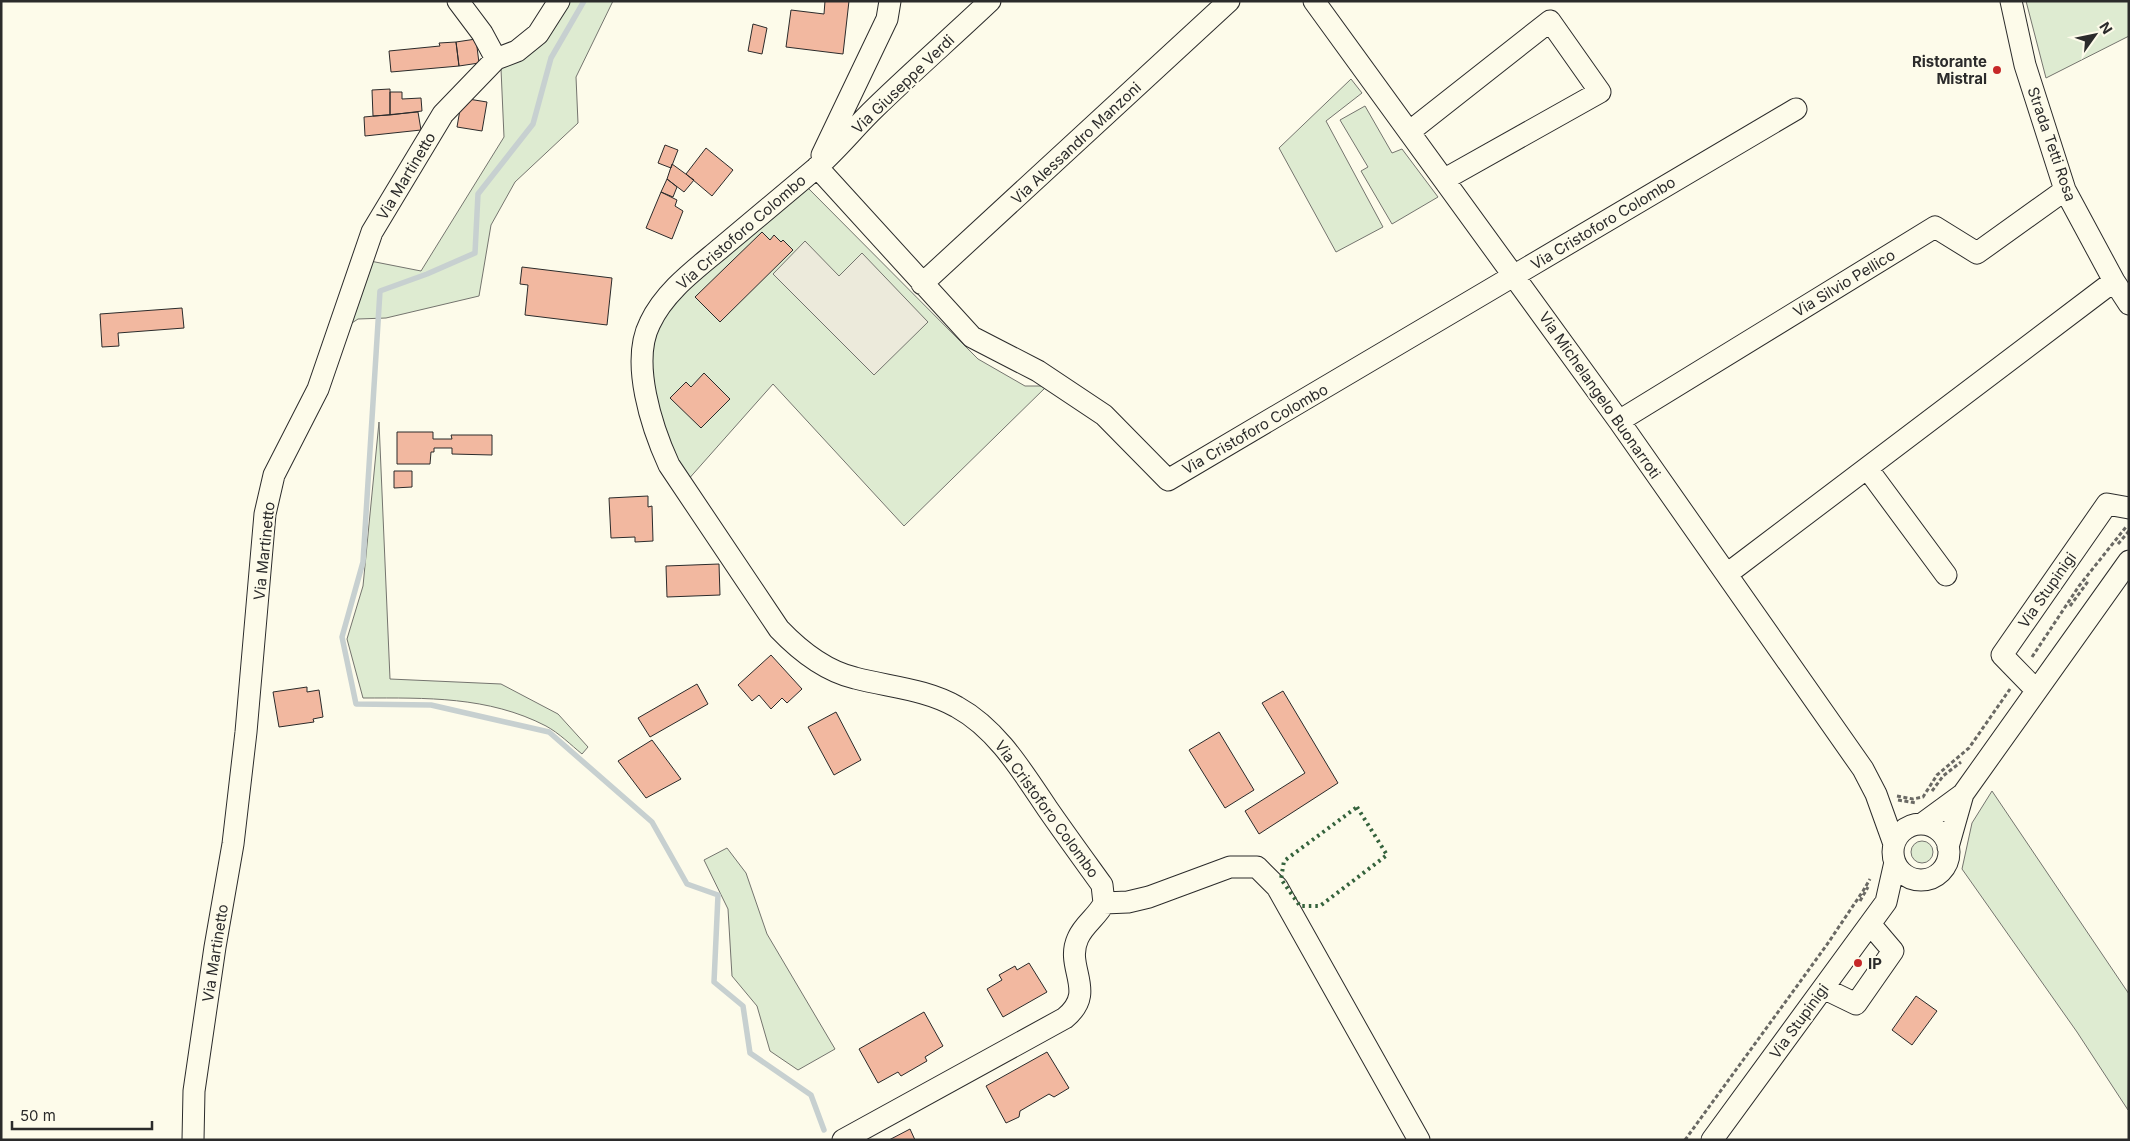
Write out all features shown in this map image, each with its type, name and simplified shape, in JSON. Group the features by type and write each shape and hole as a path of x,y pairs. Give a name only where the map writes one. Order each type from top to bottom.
{"street":[{"path":"458,1 482,33 496,59 517,51 538,34 559,1"},
{"path":"817,167 843,108 887,19 890,1"},
{"name":"Via Giuseppe Verdi","path":"817,167 876,108 990,1"},
{"name":"Via Alessandro Manzoni","path":"922,284 1229,1"},
{"name":"Via Michelangelo Buonarroti","path":"1314,1 1619,421 1863,769 1876,794 1895,853"},
{"name":"Strada Tetti Rosa","path":"2011,1 2025,66 2065,190 2114,282 2129,304"},
{"path":"1410,132 1550,21 1600,92 1444,179"},
{"name":"Via Martinetto","path":"194,1140 194,1091 215,948 233,844 248,714 265,514 274,475 318,390 372,232 442,114 496,59"},
{"name":"Via Cristoforo Colombo","path":"1104,903 1102,886 1077,848 1022,770 995,736 977,719 958,707 933,696 852,678 812,659 797,647 780,629 762,605 737,564 668,465 661,449 648,407 643,372 643,346 649,324 660,305 689,274 817,167 972,337 1038,372 1104,415 1168,480 1796,108"},
{"name":"Via Silvio Pellico","path":"1619,421 1935,227 1977,253 2065,190"},
{"path":"1727,574 2114,282"},
{"path":"1867,468 1946,575"},
{"name":"Via Stupinigi","path":"2036,690 2002,654 2107,504 2129,508"},
{"path":"1963,794 1918,825 1898,836 1895,853 1907,876 1924,880 1933,878 1941,872 1946,864 1948,847 1963,794 2129,561"},
{"name":"Via Michelangelo Buonarroti","path":"1876,794 1918,825"},
{"path":"1918,825 1931,826 1939,831 1945,838 1948,847"},
{"name":"Via Stupinigi","path":"1886,902 1895,853"},
{"path":"844,1138 872,1125 1065,1018 1072,1012 1081,994 1075,964 1075,948 1078,937 1104,903 1128,902 1149,897 1230,867 1257,867 1277,887 1419,1140"},
{"name":"Via Stupinigi","path":"1712,1140 1886,902 1924,880"},
{"path":"1824,988 1856,1004 1893,951 1870,924"}],"green space":[{"path":"562,1 613,1 576,77 578,123 515,182 491,225 479,296 386,318 358,319 329,338 355,258 421,271 504,137 501,69"},
{"path":"2026,1 2129,1 2129,36 2046,78"},
{"path":"1351,79 1362,93 1326,121 1383,227 1336,252 1279,148"},
{"path":"1365,106 1392,153 1402,149 1438,197 1392,224 1361,171 1368,167 1340,120"},
{"path":"807,187 978,359 1025,386 1047,386 904,526 773,384 686,482 667,443 651,385 653,333 679,295"},
{"path":"379,422 390,679 501,684 558,714 588,747 582,754 546,726 502,709 479,704 433,699 363,698 347,639 363,586"},
{"path":"1992,791 2129,994 2128,1110 2077,1032 1962,869 1972,823"},
{"path":"1918,841 1926,841 1933,848 1933,856 1926,863 1918,863 1911,856 1911,848"},
{"path":"727,848 746,873 767,934 835,1049 798,1070 770,1051 757,1006 732,976 728,909 704,860"}],"shaded area":[{"path":"805,241 839,276 862,253 928,322 874,375 773,274"}],"building":[{"path":"825,1 849,1 843,54 786,47 791,10 824,14"},
{"path":"753,24 767,28 762,54 748,51"},
{"path":"476,39 479,63 459,66 456,42"},
{"path":"456,42 459,66 391,72 389,51 440,46 439,43"},
{"path":"390,89 390,115 373,116 372,90"},
{"path":"390,92 402,92 402,99 421,98 422,111 390,115"},
{"path":"462,98 487,102 482,131 457,127"},
{"path":"418,112 421,130 365,136 364,117"},
{"path":"665,145 678,150 671,168 658,163"},
{"path":"706,148 733,170 712,196 686,174"},
{"path":"672,164 694,180 684,192 667,179"},
{"path":"667,179 677,187 673,197 661,192"},
{"path":"661,192 677,200 675,206 683,211 672,239 646,228"},
{"path":"762,232 770,240 774,235 781,242 783,240 793,250 720,322 695,297"},
{"path":"522,267 612,278 607,325 525,315 528,285 520,284"},
{"path":"182,308 184,328 118,333 119,346 102,347 100,314"},
{"path":"704,373 730,399 701,428 670,398 686,382 691,387"},
{"path":"397,432 433,432 433,439 452,439 451,435 492,435 492,455 452,454 452,448 434,448 434,452 431,452 430,464 397,464"},
{"path":"394,471 412,471 412,487 394,488"},
{"path":"648,496 648,507 652,506 653,541 635,542 635,537 611,538 609,498"},
{"path":"719,564 720,595 667,597 666,566"},
{"path":"771,655 802,689 787,703 782,698 771,709 759,695 752,701 738,685"},
{"path":"697,684 708,704 650,737 638,718"},
{"path":"307,687 307,692 319,690 323,717 313,719 314,722 279,727 273,692"},
{"path":"1283,691 1338,783 1259,834 1245,811 1305,773 1262,703"},
{"path":"836,712 861,760 834,775 808,727"},
{"path":"1219,732 1254,790 1225,808 1189,750"},
{"path":"652,740 681,779 646,798 618,761"},
{"path":"1029,963 1047,992 1003,1017 987,989 1002,980 999,975 1015,966 1017,970"},
{"path":"1916,996 1937,1011 1912,1045 1892,1030"},
{"path":"924,1012 943,1046 925,1057 927,1061 901,1076 898,1072 878,1083 859,1049"},
{"path":"1047,1052 1069,1088 1054,1097 1049,1094 1020,1111 1019,1117 1006,1123 986,1086"},
{"path":"910,1129 915,1140 889,1140"}],"waterway":[{"path":"584,1 551,58 533,124 478,194 475,253 427,274 380,291 363,562 342,637 356,704 431,705 549,732 652,822 687,884 718,895 714,982 743,1006 750,1053 811,1095 824,1130"}],"hedge":[{"path":"1357,807 1387,855 1320,906 1300,906 1281,879 1284,861 1357,807"}],"place":[{"name":"Ristorante Mistral","path":"1997,70"},
{"name":"IP","path":"1858,963"}]}
